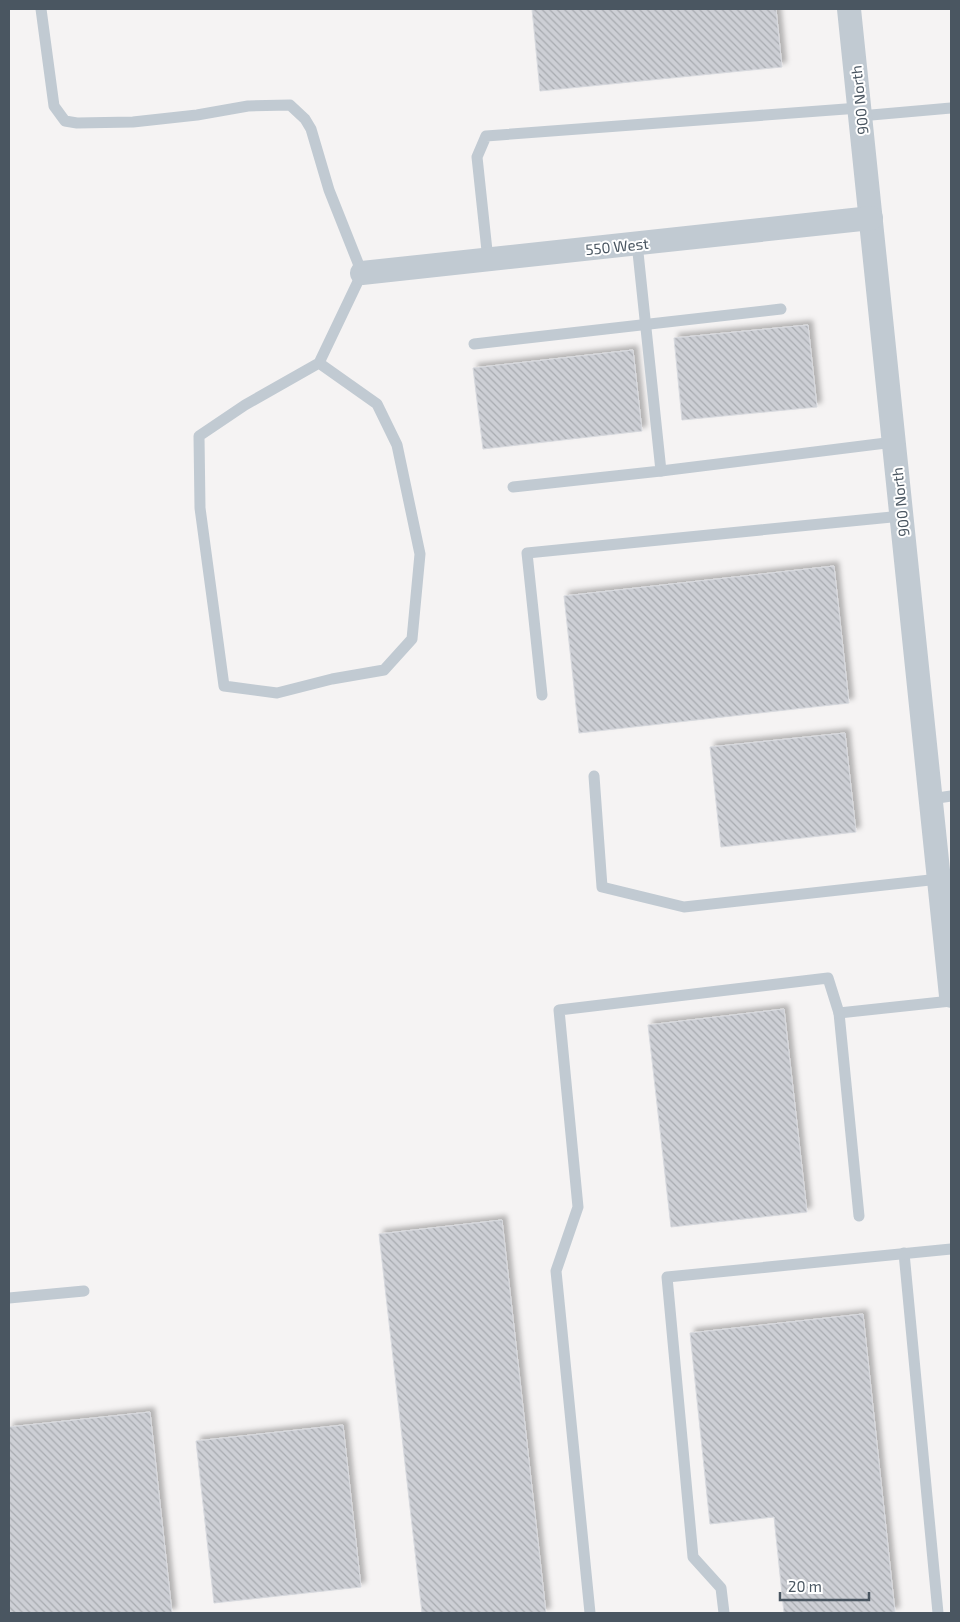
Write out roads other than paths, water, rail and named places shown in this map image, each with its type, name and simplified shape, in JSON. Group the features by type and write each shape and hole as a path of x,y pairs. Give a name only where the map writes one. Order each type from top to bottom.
{"street":[{"name":"900 North","path":"849,9 902,516 941,797 939,879 951,996"},
{"name":"550 West","path":"362,273 871,218"}],"lane":[{"path":"41,9 54,106 64,121 77,123 134,122 197,115 248,106 290,106 305,119 311,129 329,190 362,273 319,363 245,405 199,436 200,508 224,686 277,693 332,679 384,670 412,639 420,554 398,445 377,404 319,363"},
{"path":"488,260 477,157 486,136 951,108"},
{"path":"637,243 662,471"},
{"path":"474,344 782,308"},
{"path":"513,487 662,471 894,442"},
{"path":"542,695 527,553 902,516"},
{"path":"594,776 602,887 684,907 939,879"},
{"path":"590,1613 556,1271 578,1207 559,1010 828,978 839,1013 858,1216"},
{"path":"839,1013 951,1001"},
{"path":"724,1613 721,1588 693,1557 666,1277 904,1252 951,1249"},
{"path":"904,1252 938,1613"},
{"path":"9,1298 84,1291"}]}
